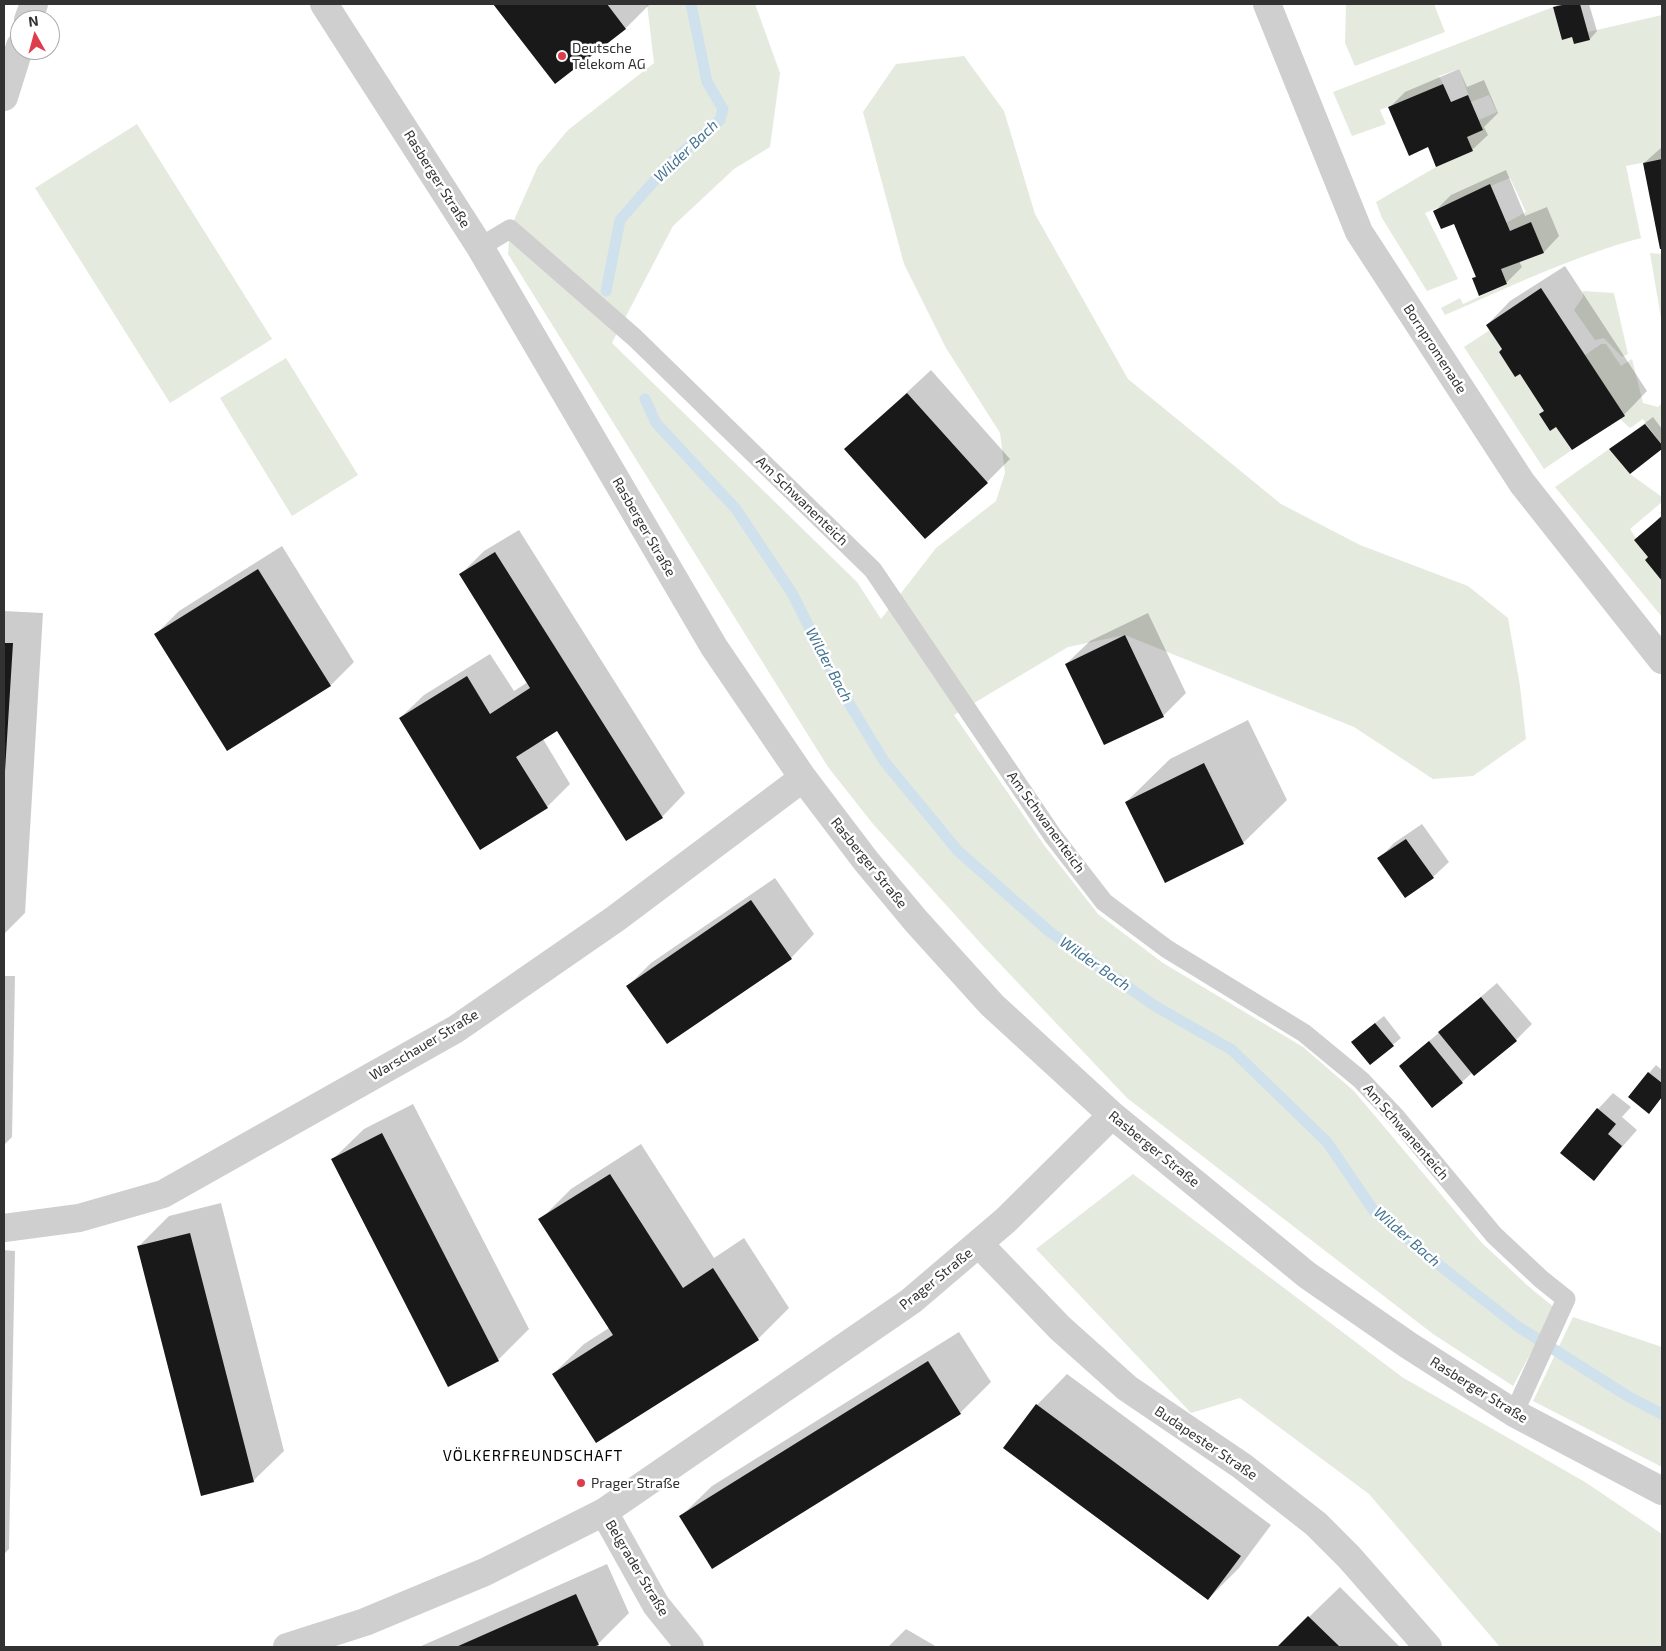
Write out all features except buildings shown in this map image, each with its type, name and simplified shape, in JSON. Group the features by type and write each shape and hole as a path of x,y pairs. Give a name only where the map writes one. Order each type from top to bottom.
{"street":[{"name":"Rasberger Straße","path":"324,4 480,247 714,647 803,778 866,861 992,1005 1112,1116 1307,1275 1408,1345 1514,1413 1662,1490"},
{"name":"Bornpromenade","path":"1267,4 1360,232 1522,483 1662,660"},
{"path":"4,97 16,60"},
{"name":"Warschauer Straße","path":"4,1228 79,1218 163,1194 439,1039 615,919 803,778"},
{"name":"Prager Straße","path":"286,1647 365,1622 485,1572 604,1512 911,1300 979,1244 1112,1116"},
{"name":"Budapester Straße","path":"979,1244 1060,1328 1127,1388 1242,1466 1316,1524 1349,1557 1428,1647"},
{"name":"Belgrader Straße","path":"604,1512 656,1605 690,1647"}],"lane":[{"name":"Am Schwanenteich","path":"480,247 510,230 635,338 873,570 1053,836 1104,902 1167,949 1304,1033 1361,1080 1396,1116 1494,1235 1541,1280 1566,1299 1514,1413"}],"shaded area":[{"path":"647,4 755,4 780,73 770,147 734,169 673,226 612,343 857,582 881,619 936,548 996,501 1005,473 1000,433 946,348 904,264 863,112 896,64 964,56 1004,111 1035,214 1128,379 1281,504 1360,545 1468,586 1508,618 1520,686 1526,739 1473,776 1433,779 1354,727 1125,635 1068,647 954,715 1044,845 1098,914 1163,963 1303,1047 1354,1091 1481,1242 1528,1286 1555,1308 1513,1386 1433,1334 1127,1098 984,947 873,824 828,767 508,254 510,229 538,166 568,130 654,63"},
{"path":"1346,4 1434,4 1445,32 1355,66 1345,43"},
{"path":"1553,7 1562,40 1572,37 1574,44 1590,40 1588,32 1662,15 1662,159 1626,166 1641,238 1566,263 1445,315 1441,308 1460,298 1463,304 1507,284 1501,269 1544,253 1531,222 1510,231 1506,223 1526,212 1510,178 1425,213 1458,279 1427,291 1382,218 1376,202 1436,167 1473,151 1467,137 1483,130 1479,120 1497,112 1489,95 1471,102 1459,69 1439,76 1443,84 1380,110 1386,124 1352,136 1333,92"},
{"path":"137,124 272,339 170,403 35,188"},
{"path":"1650,253 1662,254 1662,324"},
{"path":"1583,291 1614,293 1628,354 1622,357 1604,338 1595,340 1574,310 1583,297"},
{"path":"1490,330 1502,349 1499,352 1515,376 1520,374 1544,411 1539,414 1550,431 1556,427 1572,450 1544,469 1464,347"},
{"path":"1601,344 1606,344 1621,366 1632,359 1643,403 1658,407 1662,403 1662,445 1643,419 1630,428 1620,419 1585,355"},
{"path":"286,358 358,475 292,516 220,398"},
{"path":"1609,449 1630,474 1662,497 1662,502 1630,529 1636,538 1634,540 1648,557 1645,560 1662,581 1662,617 1555,487"},
{"path":"1133,1174 1402,1377 1585,1482 1662,1534 1662,1647 1500,1647 1369,1494 1240,1398 1191,1413 1036,1249"},
{"path":"1573,1317 1662,1347 1662,1467 1533,1401"}],"waterway":[{"name":"Wilder Bach","path":"606,291 620,220 669,164 720,120 723,109 707,82 691,4"},
{"name":"Wilder Bach","path":"645,399 656,423 736,509 792,593 838,685 884,761 958,851 1050,932 1155,1006 1232,1050 1327,1142 1374,1211 1443,1268 1517,1326 1629,1397 1662,1414"}],"place":[{"name":"Deutsche Telekom AG","path":"562,56"},
{"name":"Prager Straße","path":"581,1483"}],"district":[{"name":"VÖLKERFREUNDSCHAFT","path":"533,1456"}]}
